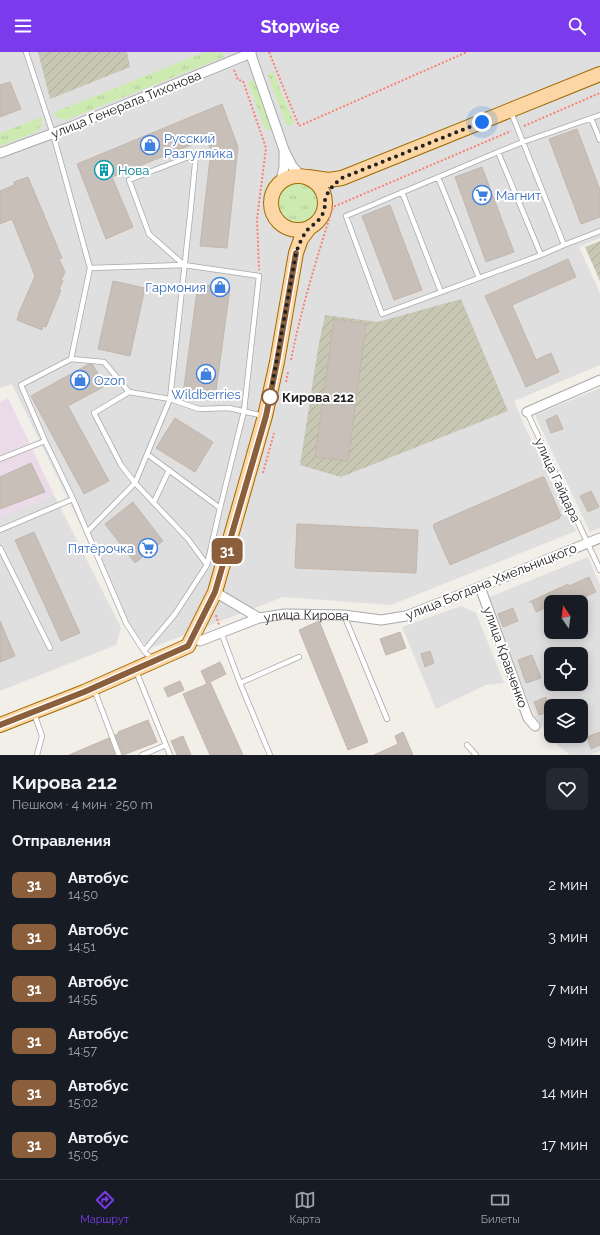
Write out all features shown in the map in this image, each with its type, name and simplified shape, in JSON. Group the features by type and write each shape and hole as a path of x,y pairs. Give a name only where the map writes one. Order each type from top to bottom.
{"main road":[{"path":"304,176 318,183 324,193 326,205 322,216 315,224 300,230 290,229 276,219 271,203 273,192 281,181 288,177 304,176 329,180 342,178 600,74"},
{"path":"325,199 332,187 342,178"},
{"path":"285,226 291,237 296,253"},
{"path":"0,726 136,669 149,656 194,644 218,594 266,416 296,253 301,239 310,227"}],"street":[{"name":"улица Генерала Тихонова","path":"0,153 53,134 250,52"},
{"path":"250,52 284,150 292,166 304,176"},
{"path":"281,181 284,167 284,150"},
{"path":"526,412 600,380"},
{"name":"улица Богдана Хмельницкого","path":"380,620 406,616 480,588 600,538"},
{"name":"улица Кравченко","path":"480,588 528,718 535,726"},
{"name":"улица Кирова","path":"218,594 258,618 285,614 344,615 380,620"},
{"path":"194,644 258,618"}],"lane":[{"path":"26,52 53,134 90,268 71,359"},
{"path":"510,111 564,245"},
{"path":"541,255 382,314 346,216 523,142 600,115"},
{"path":"591,118 600,140"},
{"path":"498,152 541,255"},
{"path":"87,532 135,483 170,399 196,154 129,180 149,234 184,265"},
{"path":"438,177 479,278 600,231"},
{"path":"402,192 441,292"},
{"path":"90,268 184,265 259,276 244,411 207,565 149,656 126,623 73,499 45,441 21,385 71,359 104,362 129,392 170,399 200,409 229,408 244,411 266,416"},
{"path":"129,392 94,413 121,465 135,483 188,539 207,565"},
{"name":"улица Гайдара","path":"526,412 600,570"},
{"path":"0,459 45,441"},
{"path":"147,454 220,508"},
{"path":"154,502 169,470"},
{"path":"0,530 73,499"},
{"path":"0,548 50,648"},
{"path":"344,615 387,719"},
{"path":"221,632 240,683 270,755"},
{"path":"240,683 299,657"},
{"path":"136,669 170,755"},
{"path":"93,688 119,755"},
{"path":"33,712 42,736 37,755"},
{"path":"467,744 476,755"},
{"path":"142,755 166,745"}],"path":[{"path":"269,52 298,126 467,52"},
{"path":"232,67 238,80 244,81 266,148 257,219 259,276"},
{"path":"290,363 296,334 333,208 600,93"},
{"path":"286,384 289,370"},
{"path":"263,473 275,428"},
{"path":"218,594 216,611 221,632"}],"shaded area":[{"path":"0,52 600,52 600,238 579,247 600,293 600,365 514,401 523,423 576,531 391,605 283,597 148,649 128,623 12,384 0,388"},
{"path":"38,52 127,52 130,67 50,99"},
{"path":"600,241 600,281 585,247"},
{"path":"461,299 508,411 341,477 300,465 318,348 325,315 378,322"},
{"path":"600,388 600,528 590,532 535,415"},
{"path":"8,398 54,495 0,518 0,402"},
{"path":"54,495 121,628 116,645 0,691 0,517"},
{"path":"588,557 600,585 600,751 590,755 570,755 555,743 588,743 588,699 544,699 544,729 535,717 487,598"},
{"path":"461,606 476,613 504,683 486,685 436,709 402,627"}],"green space":[{"path":"205,52 222,52 224,57 66,120 58,118 53,113"},
{"path":"273,72 294,123 287,126 268,75"},
{"path":"254,80 272,129 266,131 248,83"},
{"path":"41,117 42,124 38,130 0,146 0,133"},
{"path":"293,180 303,180 311,184 317,190 321,198 321,208 317,216 311,222 303,226 293,226 285,222 279,216 275,208 275,198 279,190 285,184"}],"building":[{"path":"10,82 21,109 0,117 0,85"},
{"name":"Нова","path":"222,104 238,147 227,248 200,246 211,150 206,139 112,177 133,227 106,239 77,164"},
{"path":"577,129 600,190 600,217 581,224 549,139"},
{"path":"482,167 514,252 486,262 455,177"},
{"path":"28,177 62,258 59,259 65,272 59,289 61,290 46,327 43,326 42,330 17,320 35,276 12,219 0,224 0,191 14,185 14,182"},
{"path":"390,205 422,290 394,300 362,216"},
{"path":"568,259 576,277 512,305 536,360 551,353 559,372 526,387 485,296"},
{"path":"113,281 145,288 130,356 98,349"},
{"path":"198,284 230,288 215,398 183,394"},
{"path":"334,319 366,324 348,461 315,457"},
{"path":"89,364 93,365 105,386 68,406 109,481 84,494 31,396"},
{"path":"557,415 563,429 551,433 546,420"},
{"path":"175,418 213,442 195,472 156,448"},
{"path":"31,463 45,492 0,509 0,477"},
{"path":"544,477 561,516 559,517 560,518 450,565 433,526 434,524"},
{"path":"591,491 599,507 588,512 580,496"},
{"path":"133,502 163,541 135,563 105,524"},
{"path":"297,524 418,530 416,573 296,568"},
{"path":"34,532 80,633 61,641 15,540"},
{"path":"589,577 596,592 588,595 544,595 568,584 569,586"},
{"path":"544,595 544,609 536,612 532,602 529,602"},
{"path":"513,608 518,621 503,627 498,614"},
{"path":"0,621 15,656 0,662"},
{"path":"319,621 368,742 348,750 299,630"},
{"path":"400,632 406,648 386,655 380,639"},
{"path":"430,651 434,663 425,667 421,654"},
{"path":"532,655 541,678 526,683 518,660"},
{"path":"220,662 226,674 210,682 243,755 210,755 183,694 207,684 201,671"},
{"path":"180,681 184,690 168,697 164,688"},
{"path":"546,697 547,699 544,699 544,713 539,715 534,702"},
{"path":"148,720 157,742 123,755 115,735 118,734 118,732"},
{"path":"403,732 413,755 374,755 398,744 395,736"},
{"path":"600,732 600,745 591,749 588,737"},
{"path":"183,736 191,755 177,755 171,741"},
{"path":"109,738 115,755 69,755"}],"bus line":[{"name":"31","path":"0,725 84,692 188,646 215,592 266,416 296,253"}],"place":[{"name":"Русский Разгуляйка","path":"150,145"},
{"name":"Нова","path":"104,170"},
{"name":"Магнит","path":"482,195"},
{"name":"Гармония","path":"220,287"},
{"name":"Wildberries","path":"206,374"},
{"name":"Ozon","path":"80,380"},
{"name":"Кирова 212","path":"270,397"},
{"name":"Пятёрочка","path":"148,548"}],"route":[{"path":"270,397 296,253 301,239 310,227 322,216 326,205 325,199 332,187 342,178 482,122"}]}
